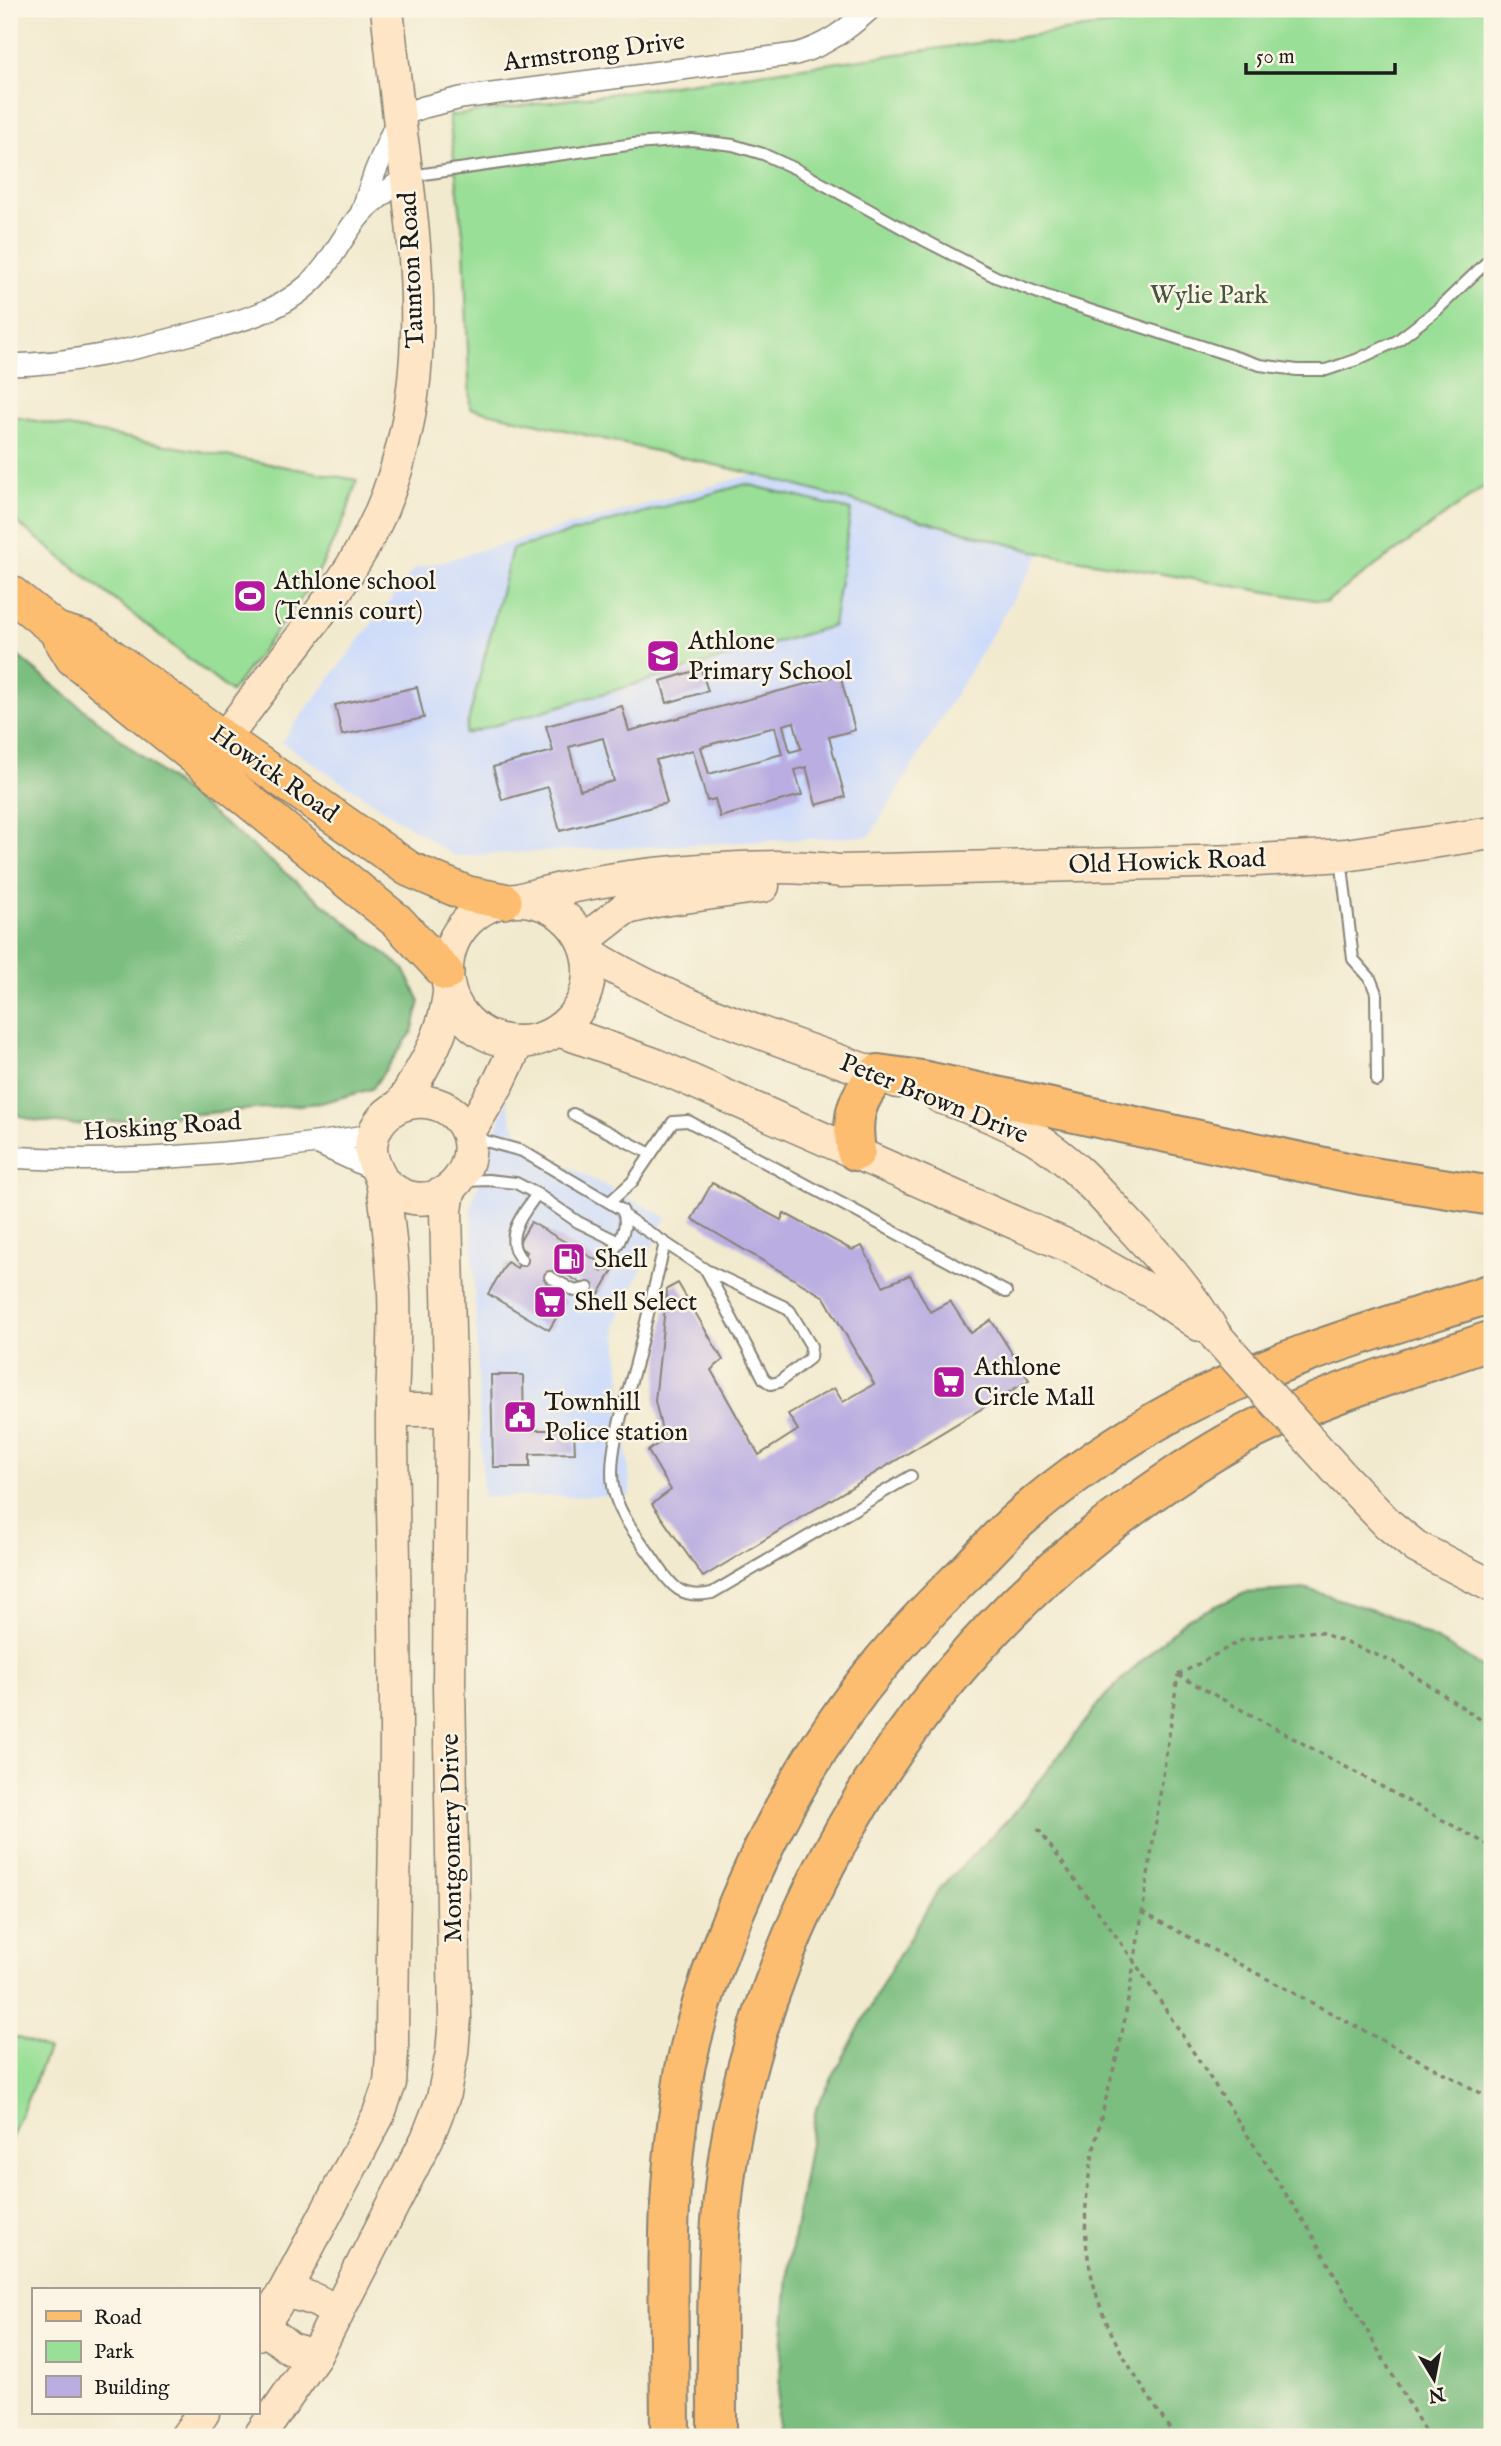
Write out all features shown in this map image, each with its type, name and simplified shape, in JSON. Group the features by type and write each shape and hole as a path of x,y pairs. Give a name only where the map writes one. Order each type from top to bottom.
{"highway":[{"path":"856,1152 856,1109 867,1086 878,1074 922,1080 1361,1175 1492,1196"},
{"path":"670,2437 667,2241 674,2150 685,2066 711,1971 754,1871 786,1806 829,1734 882,1662 947,1592 1018,1520 1105,1453 1178,1409 1253,1375 1307,1353 1492,1293"},
{"path":"717,2437 721,2222 738,2102 765,2006 797,1923 838,1838 885,1761 946,1679 1017,1602 1087,1539 1172,1478 1250,1431 1320,1401 1492,1340"}],"main road":[{"name":"Howick Road","path":"9,592 55,629 73,658 214,752 409,869 468,894 512,900"},
{"name":"Howick Road","path":"214,752 397,921 447,983"}],"street":[{"name":"Taunton Road","path":"214,752 347,573 379,517 394,479 409,424 419,312 407,176 387,9"},
{"name":"Armstrong Drive","path":"399,116 461,98 796,54 833,38 870,9"},
{"path":"9,365 36,365 130,350 272,309 309,284 329,261 361,214 375,172 399,116"},
{"path":"361,214 407,176"},
{"name":"Old Howick Road","path":"512,900 564,887 623,877 746,867 798,866 840,871 1239,861 1341,856 1492,833"},
{"name":"Old Howick Road","path":"585,946 624,909 656,901 771,885 840,871"},
{"path":"401,1105 433,1051 442,1029 448,953 456,935 476,913 485,907 512,900 541,903 558,911 573,925 585,946 590,974 585,996 574,1015 558,1030 539,1040 518,1042 496,1039 476,1029 459,1013 447,983"},
{"name":"Peter Brown Drive","path":"585,946 642,983 743,1027 995,1118 1035,1138 1069,1163 1138,1233 1199,1307 1216,1336 1388,1524 1416,1547 1492,1586"},
{"name":"Peter Brown Drive","path":"558,1030 652,1063 1077,1250 1158,1296 1216,1336"},
{"path":"468,1136 518,1042"},
{"path":"417,1101 433,1102 460,1120 468,1136 470,1153 467,1168 454,1186 432,1198 414,1199 397,1193 379,1176 371,1153 373,1135 384,1117 401,1105 417,1101"},
{"name":"Hosking Road","path":"9,1157 120,1160 319,1144 373,1135"},
{"name":"Hosking Road","path":"319,1144 379,1176"},
{"name":"Montgomery Drive","path":"260,2330 284,2292 378,2116 390,2083 396,1763 392,1410 394,1295 388,1219 379,1176"},
{"name":"Montgomery Drive","path":"259,2437 316,2356 427,2139 443,2098 452,2053 455,2018 449,1686 450,1410 446,1221 454,1186"},
{"path":"392,1410 450,1410"},
{"path":"284,2292 322,2302 337,2315"},
{"path":"260,2330 291,2349 316,2356"},
{"path":"186,2437 202,2414"}],"lane":[{"path":"407,176 634,144 692,140 733,145 763,153 796,169 996,277 1052,298 1260,365 1297,370 1326,370 1397,341 1437,310 1492,257"},
{"path":"1341,856 1353,959 1370,978 1376,993 1377,1081"},
{"path":"573,1114 651,1154"},
{"path":"611,1201 632,1182 673,1122 688,1121 1006,1292"},
{"path":"468,1136 522,1151 611,1201 626,1217 706,1270 783,1306 790,1311 811,1346 810,1358 779,1382 771,1384 764,1379 706,1270"},
{"path":"454,1186 501,1181 516,1183 578,1222 619,1242"},
{"path":"522,1260 514,1251 513,1237 523,1214 537,1194"},
{"path":"604,1265 619,1242 626,1217"},
{"path":"665,1243 639,1353 626,1394 613,1460 613,1486 618,1506 670,1584 684,1594 698,1596 712,1593 911,1476"},
{"path":"550,1278 575,1291 588,1288"}],"path":[{"path":"1178,1675 1244,1639 1317,1631 1394,1662 1483,1721 1492,1722"},
{"path":"1178,1675 1492,1847"},
{"path":"1175,2437 1122,2357 1101,2309 1085,2236 1086,2196 1097,2136 1126,2015 1178,1675"},
{"path":"1038,1829 1134,1961 1308,2228 1428,2437"},
{"path":"1142,1912 1492,2099"},
{"path":"1471,2437 1492,2421"}],"shaded area":[{"name":"Athlone Primary School","path":"754,474 1041,553 870,836 454,856 281,742 414,569"},
{"path":"507,1099 512,1121 522,1137 544,1154 666,1217 616,1324 631,1496 483,1497 471,1206"}],"green space":[{"name":"Wylie Park","path":"1223,9 1492,9 1492,481 1326,602 1041,553 754,474 470,408 464,243 449,116"},
{"path":"9,416 357,480 346,515 315,579 231,692 9,516"},
{"path":"746,484 851,510 833,626 465,734 512,549"},
{"path":"9,649 404,969 420,1001 412,1032 372,1089 321,1103 74,1125 32,1120 9,1112"},
{"path":"1307,1589 1385,1614 1448,1646 1492,1673 1492,2437 775,2437 789,2264 816,2108 889,1972 939,1889 1013,1814 1106,1695 1186,1619 1245,1593"},
{"path":"9,2034 48,2050 9,2143"}],"building":[{"path":"701,669 708,691 667,703 661,681"},
{"path":"840,675 855,730 829,737 845,797 816,805 806,767 795,770 802,795 720,817 715,799 707,801 693,750 656,760 667,803 560,831 548,787 502,800 493,767 553,751 546,726 622,706 629,731","holes":["794,722 801,749 790,752 783,725","775,727 782,754 709,774 701,747","603,738 614,781 580,790 569,747"]},
{"path":"417,687 424,718 342,735 335,705"},
{"name":"Athlone Circle Mall","path":"712,1183 781,1220 784,1213 852,1250 862,1246 883,1286 910,1275 930,1312 950,1301 971,1333 991,1320 1029,1380 703,1577 652,1504 671,1490 648,1451 664,1439 655,1401 667,1289 678,1283 723,1360 711,1370 759,1455 798,1430 788,1414 834,1388 843,1402 874,1384 824,1297 692,1219"},
{"path":"531,1222 613,1270 599,1294 555,1268 544,1288 566,1301 549,1330 488,1294 507,1262 517,1268 527,1252 517,1246"},
{"path":"491,1375 523,1375 524,1430 574,1430 575,1453 530,1454 530,1467 493,1467"}],"place":[{"name":"Athlone school (Tennis court)","path":"250,596"},
{"name":"Athlone Primary School","path":"663,656"},
{"name":"Shell","path":"569,1259"},
{"name":"Shell Select","path":"550,1302"},
{"name":"Athlone Circle Mall","path":"949,1382"},
{"name":"Townhill Police station","path":"520,1417"}]}
